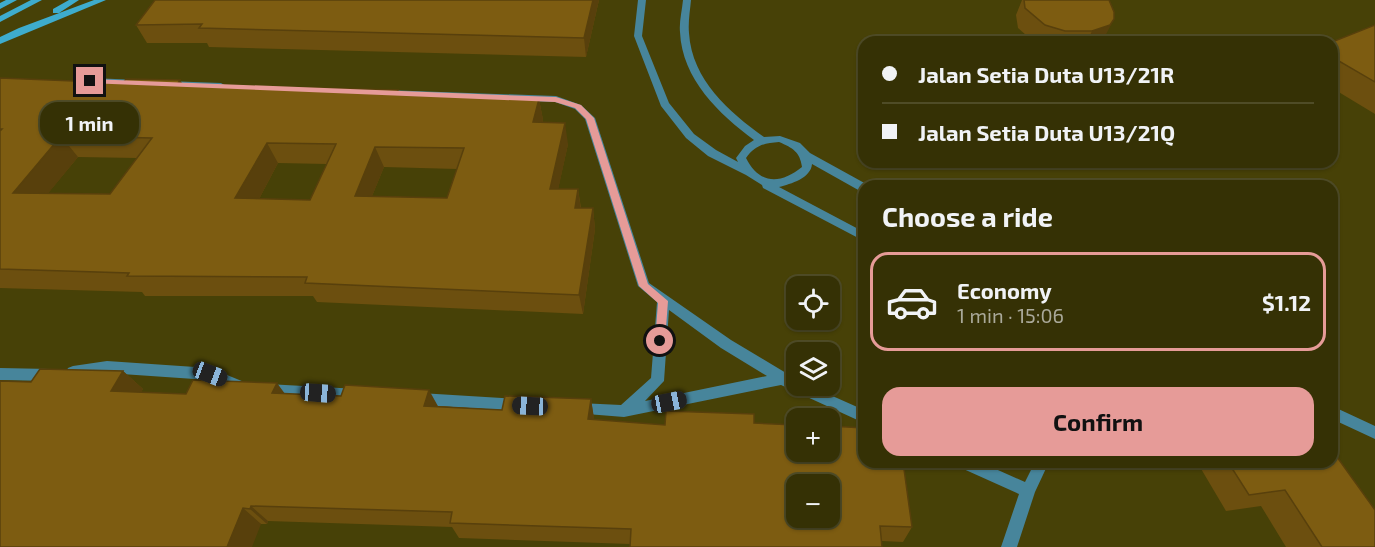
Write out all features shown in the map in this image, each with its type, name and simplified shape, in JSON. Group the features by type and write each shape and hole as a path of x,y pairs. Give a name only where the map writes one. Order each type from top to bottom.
{"main road":[{"path":"0,6 13,0"},
{"path":"0,19 38,0"},
{"path":"0,41 75,0"},
{"path":"16,33 102,0"}],"street":[{"path":"642,0 638,36 664,104 690,136 712,153 858,234"},
{"path":"687,0 684,37 697,78 729,117 761,140"},
{"path":"90,81 233,87"},
{"path":"377,92 556,99 578,107 590,118 644,286 782,380 858,414"},
{"path":"746,171 741,158 747,147 761,140 780,139 796,145 806,156 858,185"},
{"path":"760,180 779,184 797,179 807,168 806,156"},
{"path":"624,411 657,381 663,301"},
{"path":"0,374 43,376 107,367 210,374 247,389 377,397"},
{"path":"565,408 624,411 782,380"},
{"path":"400,398 530,406"},
{"path":"1338,415 1375,433"},
{"path":"977,468 1028,491"},
{"path":"1009,547 1028,491 1039,468"}],"building":[{"path":"155,0 593,0 584,38 199,28 202,24 136,25"},
{"path":"1024,0 1109,0 1114,19 1110,25 1092,31 1065,31 1045,25 1025,8"},
{"path":"1375,25 1375,82 1338,60 1338,40"},
{"path":"0,78 123,83 126,79 180,80 177,85 398,90 397,94 539,99 533,122 565,123 550,189 578,189 575,208 593,208 579,295 305,283 307,277 127,276 129,273 0,269 0,131 2,129 0,129","holes":["61,136 152,138 110,194 13,193","267,143 336,144 310,200 235,198","375,147 464,148 447,198 355,196"]},
{"path":"40,369 123,371 111,391 186,394 193,380 277,383 272,393 341,396 345,385 429,390 424,406 502,410 505,396 591,399 588,419 665,425 666,411 754,414 754,423 786,425 786,462 840,462 840,427 858,428 858,468 904,468 912,527 880,526 882,547 630,547 631,529 450,523 452,512 251,506 250,509 243,508 227,547 0,547 0,381 31,382"},
{"path":"1338,458 1375,510 1375,547 1322,547 1285,490 1249,495 1232,468 1338,468"}],"route":[{"path":"90,81 556,99 578,107 590,118 644,286 663,301 660,341"}]}
